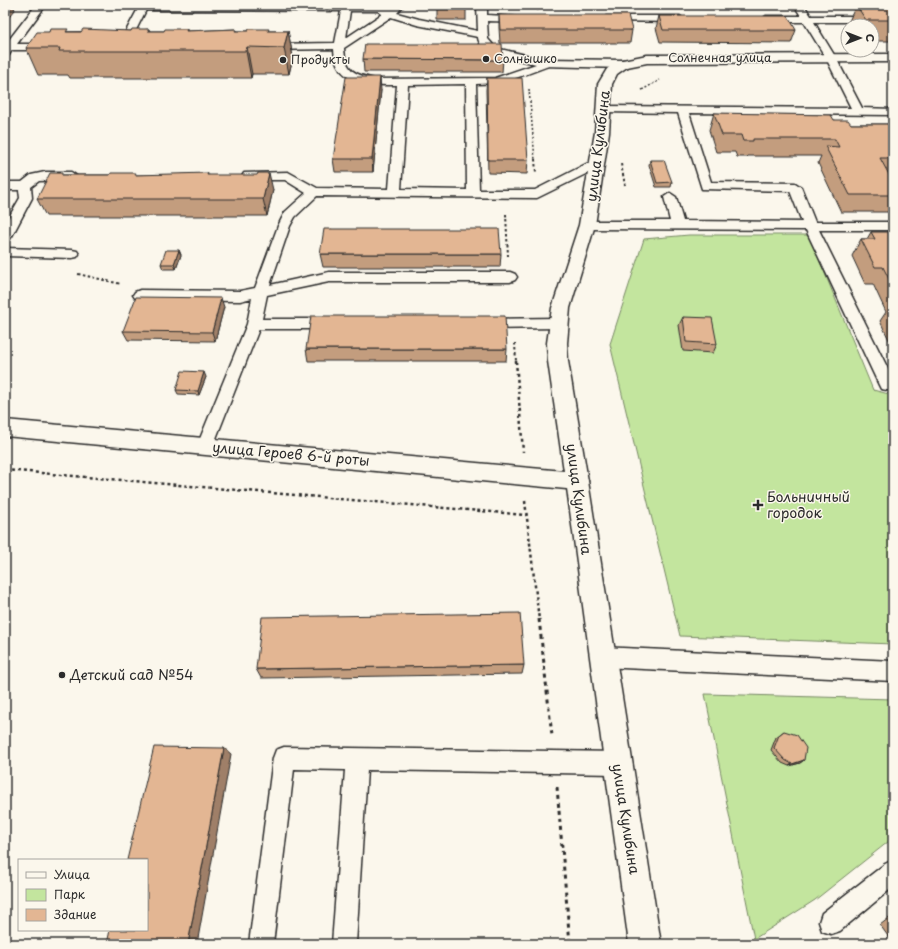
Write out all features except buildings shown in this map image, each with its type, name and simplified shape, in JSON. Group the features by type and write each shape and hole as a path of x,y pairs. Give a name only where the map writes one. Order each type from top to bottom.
{"street":[{"name":"Солнечная улица","path":"547,63 623,64 661,59 893,58"},
{"name":"улица Кулибина","path":"623,64 612,72 605,84 598,163 587,225 561,308 558,323 557,343 558,361 645,944"},
{"name":"улица Героев 6-й роты","path":"5,428 577,481"}],"lane":[{"path":"7,50 41,5"},
{"path":"482,5 483,36 486,45 492,50 547,63"},
{"path":"799,5 831,58 858,111"},
{"path":"137,48 118,48 143,6 396,9 417,22 483,36"},
{"path":"346,8 340,46 340,62 344,70 351,75 367,81 495,81 510,78 547,63"},
{"path":"262,47 340,46 396,9"},
{"path":"596,19 642,15 690,19"},
{"path":"642,15 646,30"},
{"path":"482,18 532,19"},
{"path":"753,19 893,19"},
{"path":"7,50 62,48"},
{"path":"471,81 473,192"},
{"path":"395,192 403,82"},
{"path":"602,109 893,112"},
{"path":"684,111 706,186 794,187 887,385 893,385"},
{"path":"233,176 288,176 314,192 473,192 537,194 598,163"},
{"path":"5,186 25,186 35,178 45,176 84,176"},
{"path":"5,236 26,198 25,186"},
{"path":"204,446 254,324 261,291 290,215 314,192"},
{"path":"670,197 677,225"},
{"path":"587,225 893,226"},
{"path":"5,252 72,254"},
{"path":"140,295 240,296 329,277 510,277"},
{"path":"466,324 558,323"},
{"path":"254,324 348,324"},
{"path":"602,658 893,670"},
{"path":"261,944 284,758 618,763"},
{"path":"344,944 357,759"},
{"path":"831,922 893,872"}],"path":[{"path":"510,78 528,84 537,194"},
{"path":"505,193 510,277"},
{"path":"53,253 71,270 85,277 131,286 140,295"},
{"path":"514,324 526,515 555,762 570,944"},
{"path":"5,470 526,515"}],"green space":[{"path":"689,235 809,235 873,390 893,395 893,644 680,636 610,344 644,239"},
{"path":"705,694 893,699 893,838 815,900 754,939"}],"place":[{"name":"Солнышко","path":"486,59"},
{"name":"Продукты","path":"283,60"},
{"name":"Больничный городок","path":"758,505"},
{"name":"Детский сад №54","path":"62,675"}]}
